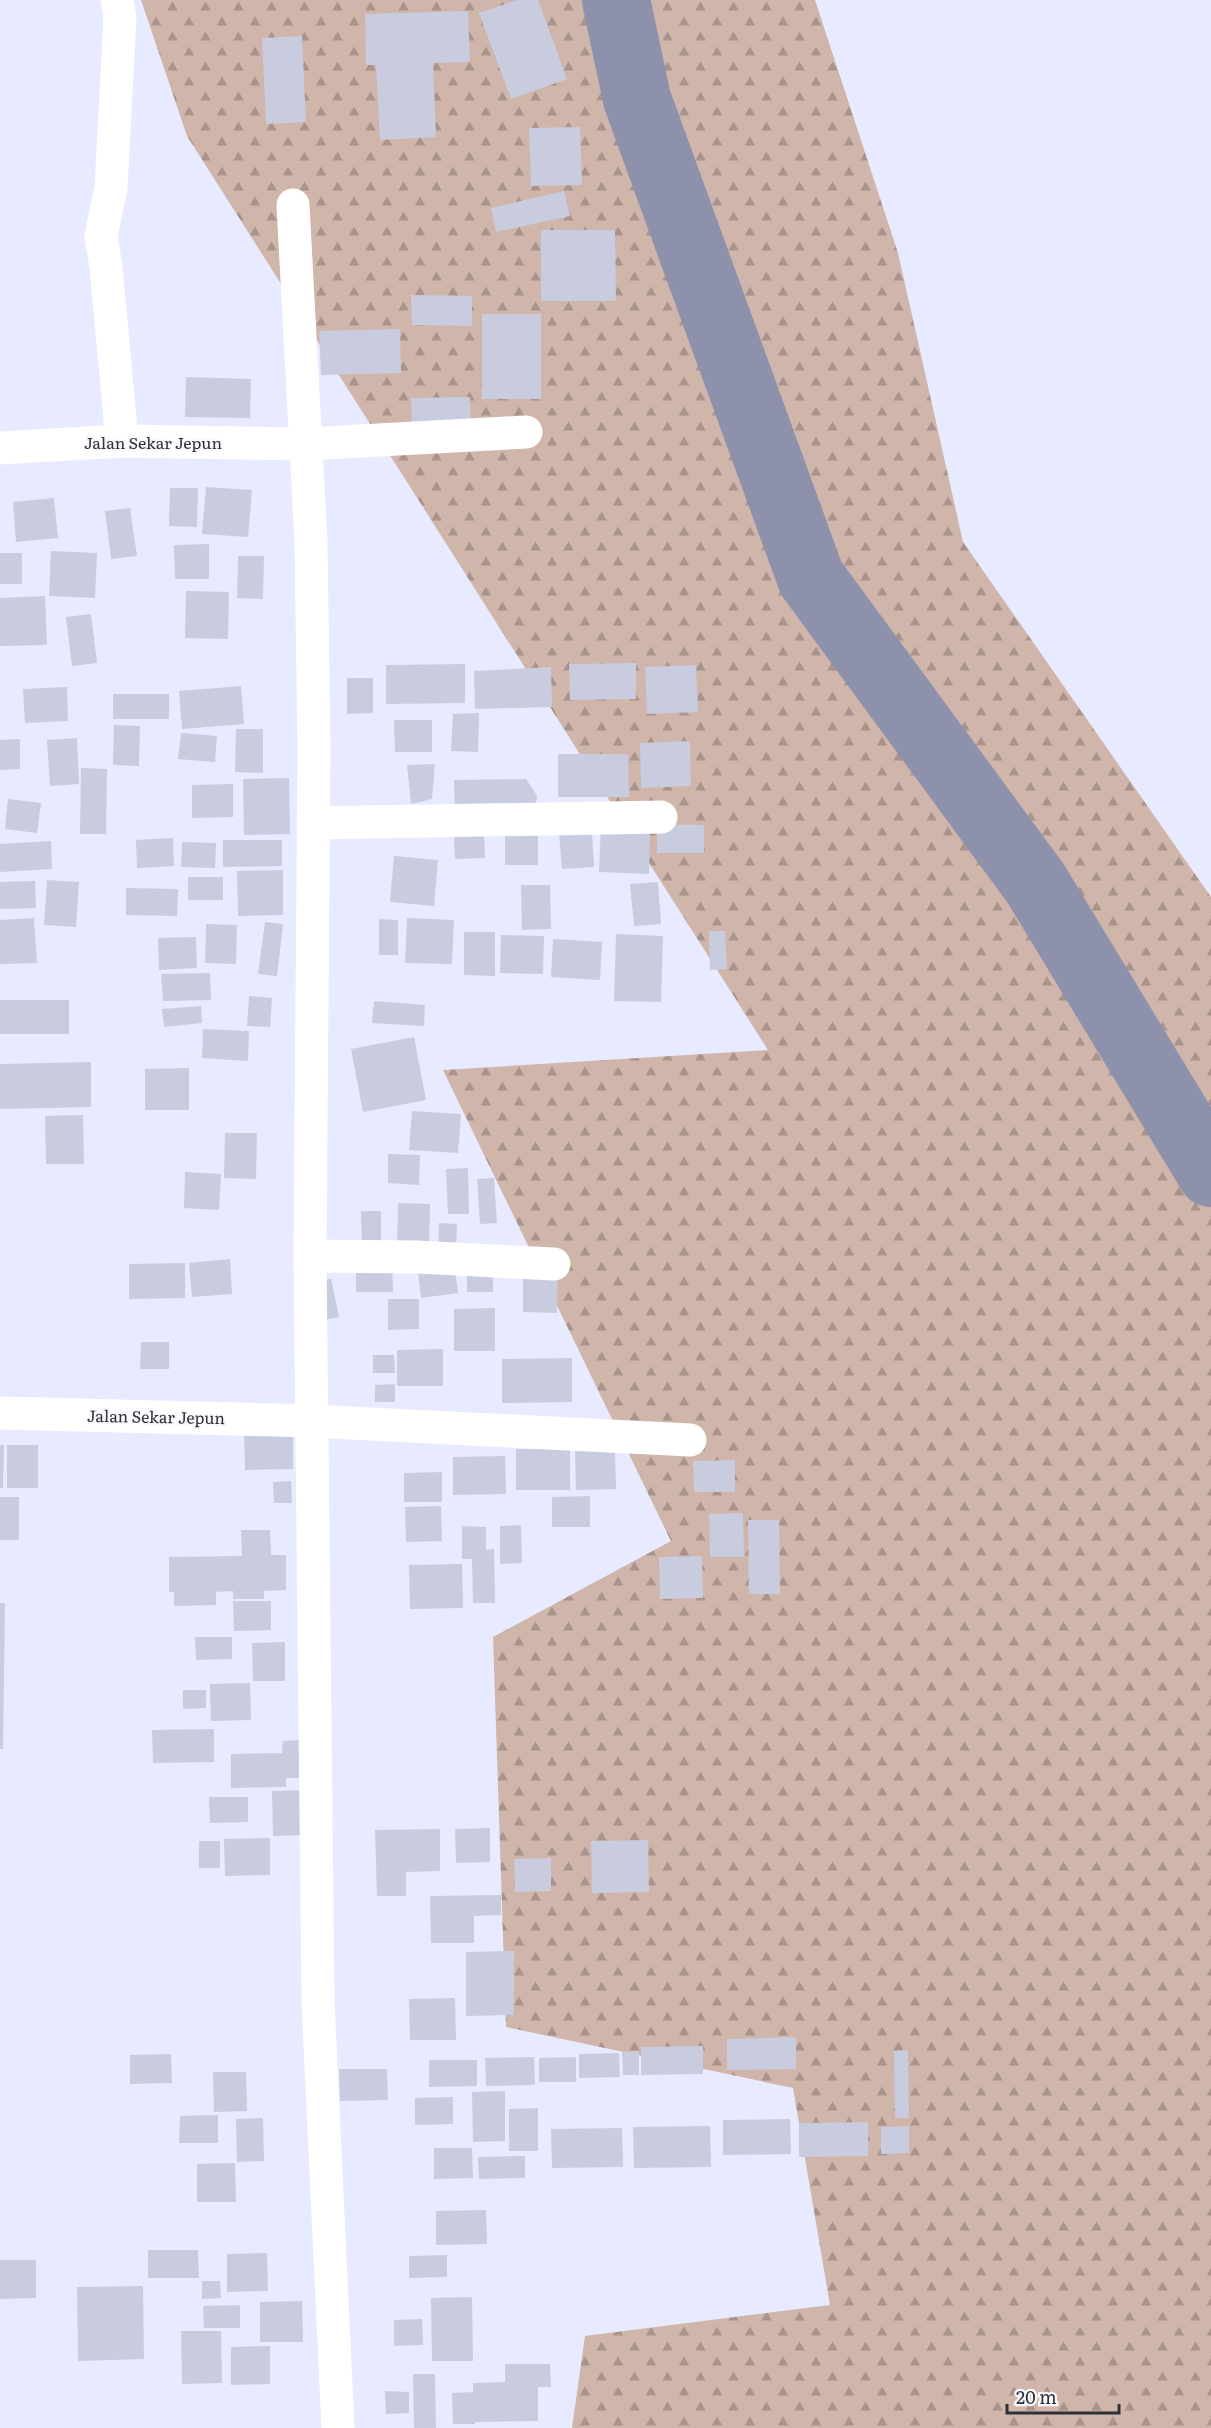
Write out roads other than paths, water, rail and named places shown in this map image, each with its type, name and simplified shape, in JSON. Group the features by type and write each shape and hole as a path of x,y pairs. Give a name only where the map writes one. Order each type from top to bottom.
{"street":[{"path":"117,0 120,18 111,188 101,236 106,267 122,441"},
{"path":"293,205 311,542 314,823 310,1256 318,2002 338,2428"},
{"name":"Jalan Sekar Jepun","path":"0,448 122,441 305,444 526,432"},
{"path":"314,823 661,817"},
{"path":"310,1256 417,1257 554,1264"},
{"name":"Jalan Sekar Jepun","path":"0,1413 311,1421 690,1440"}],"waterway":[{"path":"616,0 637,99 811,578 1036,884 1211,1173"}]}
